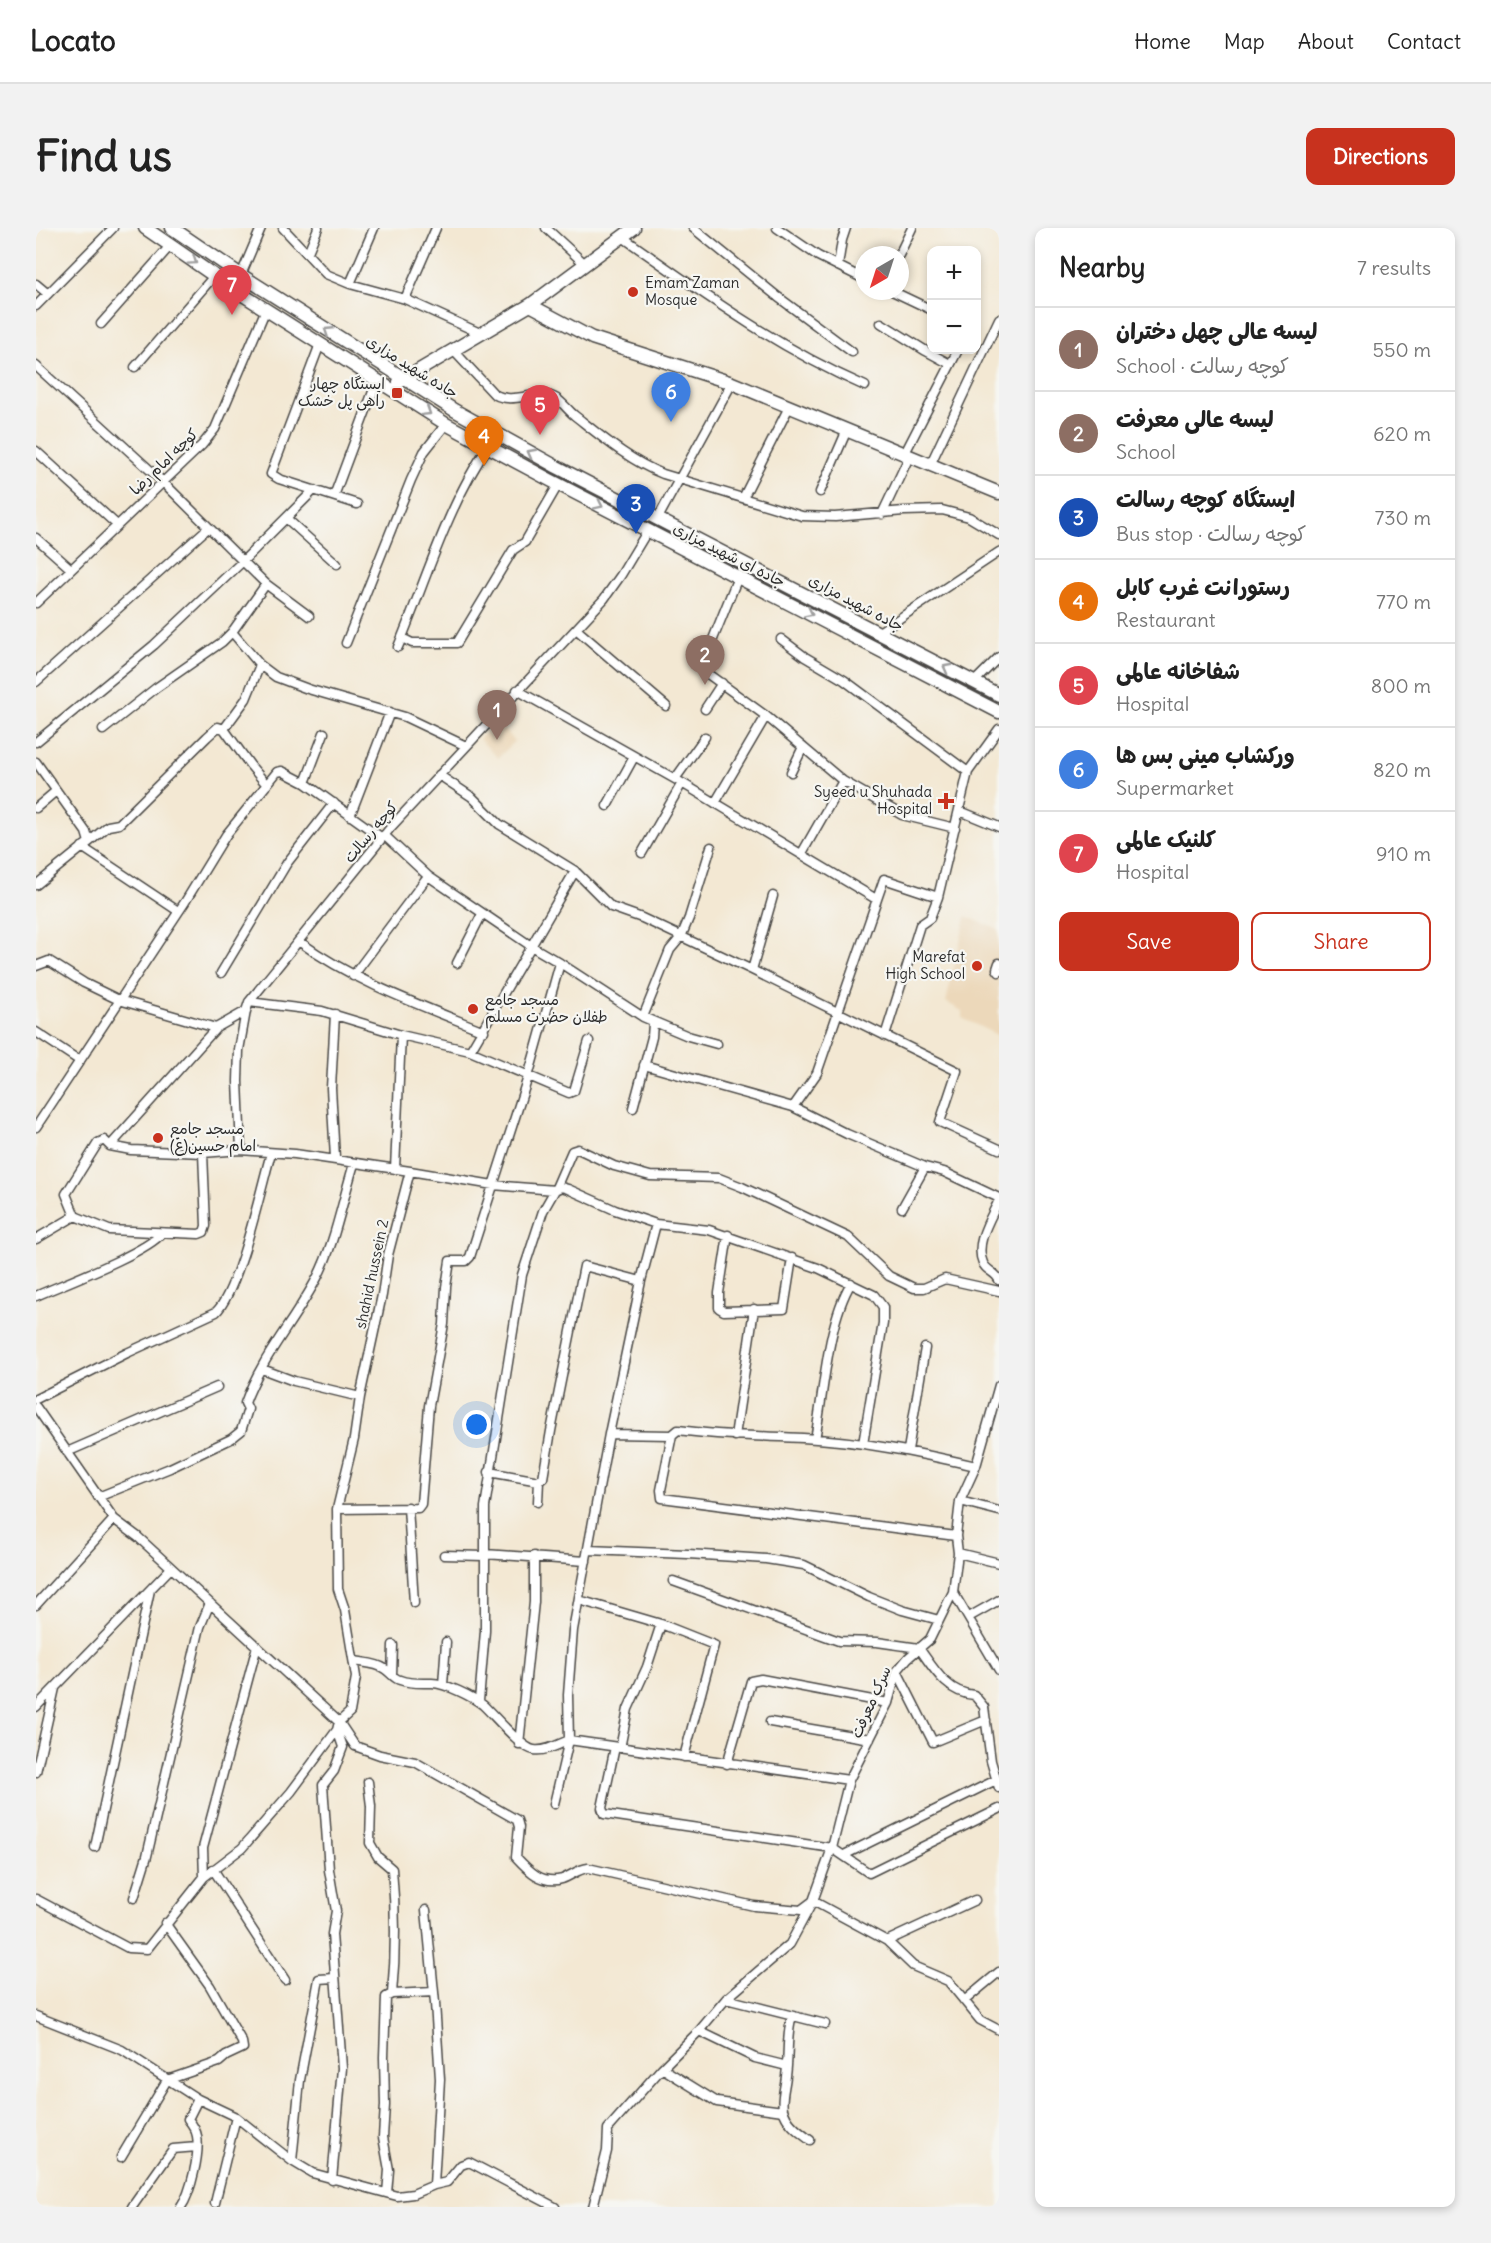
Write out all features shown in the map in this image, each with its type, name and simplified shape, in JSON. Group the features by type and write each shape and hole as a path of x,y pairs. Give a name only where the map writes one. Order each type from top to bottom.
{"main road":[{"name":"جاده ای شهید مزاری","path":"145,228 232,288 446,424 999,712"},
{"name":"جاده شهید مزاری","path":"172,228 404,379 495,434 999,695"},
{"path":"389,388 530,305 634,228"},
{"path":"530,305 592,338 732,383 999,492"}],"street":[{"path":"36,306 113,228"},
{"path":"232,288 241,275 261,228"},
{"path":"283,228 308,252 326,274 350,284 405,299 482,334"},
{"path":"308,252 318,228"},
{"path":"350,284 374,228"},
{"path":"405,299 436,228"},
{"path":"546,228 586,265"},
{"path":"693,228 769,290 852,352"},
{"path":"777,228 818,256 855,274"},
{"path":"838,266 846,228"},
{"path":"903,246 912,228"},
{"path":"621,236 756,330 814,363 864,386"},
{"path":"101,324 170,246"},
{"path":"135,367 214,276"},
{"path":"36,284 48,294"},
{"path":"909,299 927,307"},
{"name":"کوچه امام رضا","path":"36,603 215,429 266,309"},
{"path":"932,463 999,319"},
{"path":"881,322 950,364"},
{"path":"320,344 271,474 357,504"},
{"path":"453,350 494,394 502,399 541,395 557,398 590,427 645,467 802,516 835,517 942,510 969,518 999,535"},
{"path":"882,514 956,354"},
{"path":"36,366 163,482 266,584 309,616"},
{"path":"334,496 377,381"},
{"path":"658,518 732,383"},
{"path":"742,498 789,407"},
{"path":"346,643 411,480 424,452 446,424"},
{"path":"820,492 847,430"},
{"path":"398,647 452,516 475,466 488,447"},
{"path":"36,451 117,525"},
{"path":"402,638 412,643 457,643 513,550 525,542 558,484"},
{"path":"36,741 153,645 243,561 314,490"},
{"path":"286,518 337,564"},
{"path":"36,682 208,528"},
{"name":"کوچه رسالت","path":"241,1150 239,1050 249,1002 300,942 383,836 616,582 648,530"},
{"path":"36,538 71,569"},
{"path":"879,632 999,552"},
{"path":"738,577 702,666 703,671 766,716 843,782 902,815 955,828"},
{"path":"103,730 156,688 222,642 232,632 266,584"},
{"path":"576,628 666,706"},
{"path":"232,632 260,665 276,676 308,689 405,717 466,746"},
{"path":"781,639 805,657 844,680 968,772"},
{"path":"974,682 999,657"},
{"path":"224,729 246,699 260,665"},
{"path":"705,709 722,683"},
{"path":"517,690 679,781 876,899"},
{"path":"350,816 390,712"},
{"path":"715,803 766,716"},
{"path":"36,885 108,826 119,824 218,728 224,729 267,785"},
{"path":"885,1036 920,925 930,918 938,897 968,772 999,729"},
{"path":"305,783 324,733"},
{"path":"642,853 679,781 705,737"},
{"path":"791,772 803,747"},
{"path":"608,806 633,757"},
{"path":"36,762 86,832 86,845"},
{"path":"36,1127 178,911 225,835 277,772 282,771 305,783 350,816 383,836 428,876 457,894 482,914 643,1017 688,1036 717,1044"},
{"path":"439,776 472,797 499,824 575,871 611,907 642,918 838,1010 957,1071 940,1122 999,1149"},
{"path":"802,854 843,782"},
{"path":"36,808 56,791"},
{"path":"221,973 287,863 334,803"},
{"path":"960,811 999,827"},
{"path":"86,845 178,911"},
{"path":"643,1017 670,950 681,937 689,918 711,847"},
{"path":"470,1051 484,1031 575,871"},
{"path":"353,976 428,876"},
{"path":"793,1107 817,1073 884,879 938,897"},
{"path":"752,970 773,896"},
{"path":"456,963 482,914"},
{"path":"300,942 353,976 484,1031"},
{"path":"36,966 49,961 119,1000 216,1028"},
{"path":"337,1509 418,1508 421,1504 429,1406 444,1324 450,1261 466,1261 470,1257 528,1077 560,963"},
{"path":"999,963 997,969 999,972"},
{"path":"249,1002 322,1011 401,1035 470,1051 528,1077 572,1093 589,1041"},
{"path":"110,1146 216,1028 246,1011"},
{"path":"334,1158 331,1088 335,1014"},
{"path":"633,1108 652,1037 653,1023"},
{"path":"36,1032 80,1060"},
{"path":"395,1169 401,1035"},
{"path":"644,1065 793,1107 847,1134 925,1167 944,1172 999,1199 981,1244 982,1262 985,1268 997,1275 999,1280"},
{"path":"203,1153 206,1227 200,1234 109,1230 75,1216 66,1194 98,1143 104,1140 110,1146 131,1150 203,1153 241,1150 334,1158 354,1164 494,1185 555,1190 561,1187 615,1210 656,1224 683,1225 728,1235 851,1282 874,1295 883,1307 883,1323 863,1444"},
{"path":"479,1701 485,1631 485,1507 522,1275 543,1211 572,1151 575,1149 614,1166 650,1176 719,1178 742,1187 848,1237 889,1276 914,1288 924,1288 945,1279 999,1291"},
{"path":"36,1399 127,1353 216,1312 225,1304 237,1274 271,1153"},
{"path":"98,1497 170,1468 238,1434 248,1410 245,1403 252,1385 305,1300 328,1256 354,1164"},
{"path":"902,1208 925,1167"},
{"name":"shahid hussein 2","path":"36,1899 128,1948 147,1948 204,1877 242,1848 291,1791 350,1712 356,1677 345,1610 338,1589 337,1509 354,1439 388,1255 410,1171"},
{"path":"36,1239 75,1216"},
{"path":"554,1804 569,1740 568,1695 573,1629 609,1434 641,1281 656,1224"},
{"path":"36,1296 134,1253 153,1243 162,1233"},
{"path":"728,1235 719,1293 719,1308 724,1311 784,1309 792,1258"},
{"path":"538,1502 539,1481 543,1478 582,1270 584,1266 588,1266 641,1281"},
{"path":"815,1439 833,1333 844,1294 851,1282"},
{"path":"735,1436 754,1309"},
{"path":"908,1450 924,1348"},
{"path":"262,1369 360,1397"},
{"name":"سرک معرفت","path":"593,2207 607,2151 608,2129 726,1999 790,1944 813,1901 832,1848 849,1780 888,1703 897,1671 930,1639 952,1592 958,1553 956,1536 960,1501 976,1466 999,1385"},
{"path":"67,1452 217,1387"},
{"path":"36,1407 114,1520 138,1537 257,1646 338,1726 355,1746 380,1755 414,1762 517,1820 519,1827 516,1857 532,1873 548,1880 561,1879 588,1868 753,1906 801,1910 813,1901 887,1941 914,1966 948,1981 980,2020 999,2030"},
{"path":"956,1536 662,1497 661,1490 672,1435 678,1430 735,1436 815,1439 908,1450 976,1466"},
{"path":"609,1434 672,1435"},
{"path":"489,1472 539,1481"},
{"path":"960,1501 999,1511"},
{"path":"408,1507 414,1603"},
{"path":"36,1605 114,1520"},
{"path":"588,1550 766,1559 804,1565 880,1602 939,1620"},
{"path":"958,1553 999,1563"},
{"path":"444,1555 534,1556 586,1561"},
{"path":"519,1744 534,1602 534,1556"},
{"path":"36,1707 171,1568"},
{"path":"673,1581 839,1641 877,1642 919,1648 951,1688 961,1694 974,1695 984,1707 990,1761 998,1784 844,1855"},
{"path":"95,1847 150,1590"},
{"path":"952,1592 998,1667"},
{"path":"579,1600 662,1624 714,1645 684,1756"},
{"path":"969,1617 999,1600"},
{"path":"134,1898 147,1856 200,1627 210,1603"},
{"path":"662,1624 647,1667 628,1709 602,1808 604,1814 832,1848 869,1873 999,1809"},
{"path":"443,1685 446,1642"},
{"path":"392,1675 393,1645"},
{"path":"204,1877 203,1848 257,1646"},
{"path":"354,1661 383,1667 400,1680 443,1685 479,1701 508,1729 519,1744 533,1751 549,1749 569,1740 849,1780"},
{"path":"897,1671 933,1742 986,1720"},
{"path":"727,1764 752,1681 760,1679 888,1703"},
{"path":"36,1772 55,1687"},
{"path":"770,1722 870,1739"},
{"path":"332,2180 342,2068 332,1934 336,1911 329,1870 323,1785 334,1771 343,1747 338,1726"},
{"path":"368,1782 371,1806 370,1843 378,1857 392,1869 395,1961 392,1994"},
{"path":"213,1869 285,1980"},
{"path":"887,1941 975,1900"},
{"path":"426,1910 440,2079 434,2185"},
{"path":"121,2157 167,2080 219,2062 243,2048 242,2042 210,1986 165,1923"},
{"path":"964,2001 999,1972"},
{"path":"292,2161 300,2080 319,1979 335,1978"},
{"path":"387,2193 389,2170 383,2137 386,2105 384,2057 386,1997 392,1994 434,1992"},
{"path":"726,1999 825,2024"},
{"path":"36,2016 122,2050 198,2099 236,2117 292,2161 312,2173 397,2196 413,2194 447,2182 460,2165 470,2162 555,2207"},
{"path":"792,2016 782,2096 783,2110 792,2127 810,2140"},
{"path":"699,2031 755,2058 787,2066"},
{"path":"662,2068 686,2085 717,2102 783,2110"},
{"path":"181,2207 188,2198 197,2147 197,2134 188,2119 198,2099"},
{"path":"215,2203 236,2117"},
{"path":"132,2207 173,2149 197,2147"}],"shaded area":[{"path":"496,722 515,741 498,758 479,739"},
{"name":"Marefat High School","path":"966,916 999,930 999,1036 962,1018 962,1011 946,1002"}],"place":[{"name":"Emam Zaman Mosque","path":"633,292"},
{"name":"کلنیک عالمی","path":"232,315"},
{"name":"ایستگاه چهار راهی پل خشک","path":"397,393"},
{"name":"ورکشاب مینی بس ها","path":"671,422"},
{"name":"شفاخانه عالمی","path":"540,435"},
{"name":"رستورانت غرب کابل","path":"484,466"},
{"name":"ایستگاه کوچه رسالت","path":"636,534"},
{"name":"لیسه عالی معرفت","path":"705,685"},
{"name":"لیسه عالی چهل دختران","path":"497,740"},
{"name":"Syeed u Shuhada Hospital","path":"946,801"},
{"name":"Marefat High School","path":"977,966"},
{"name":"مسجد جامع طفلان حضرت مسلم","path":"473,1009"},
{"name":"مسجد جامع امام حسین(ع)","path":"158,1138"}]}
